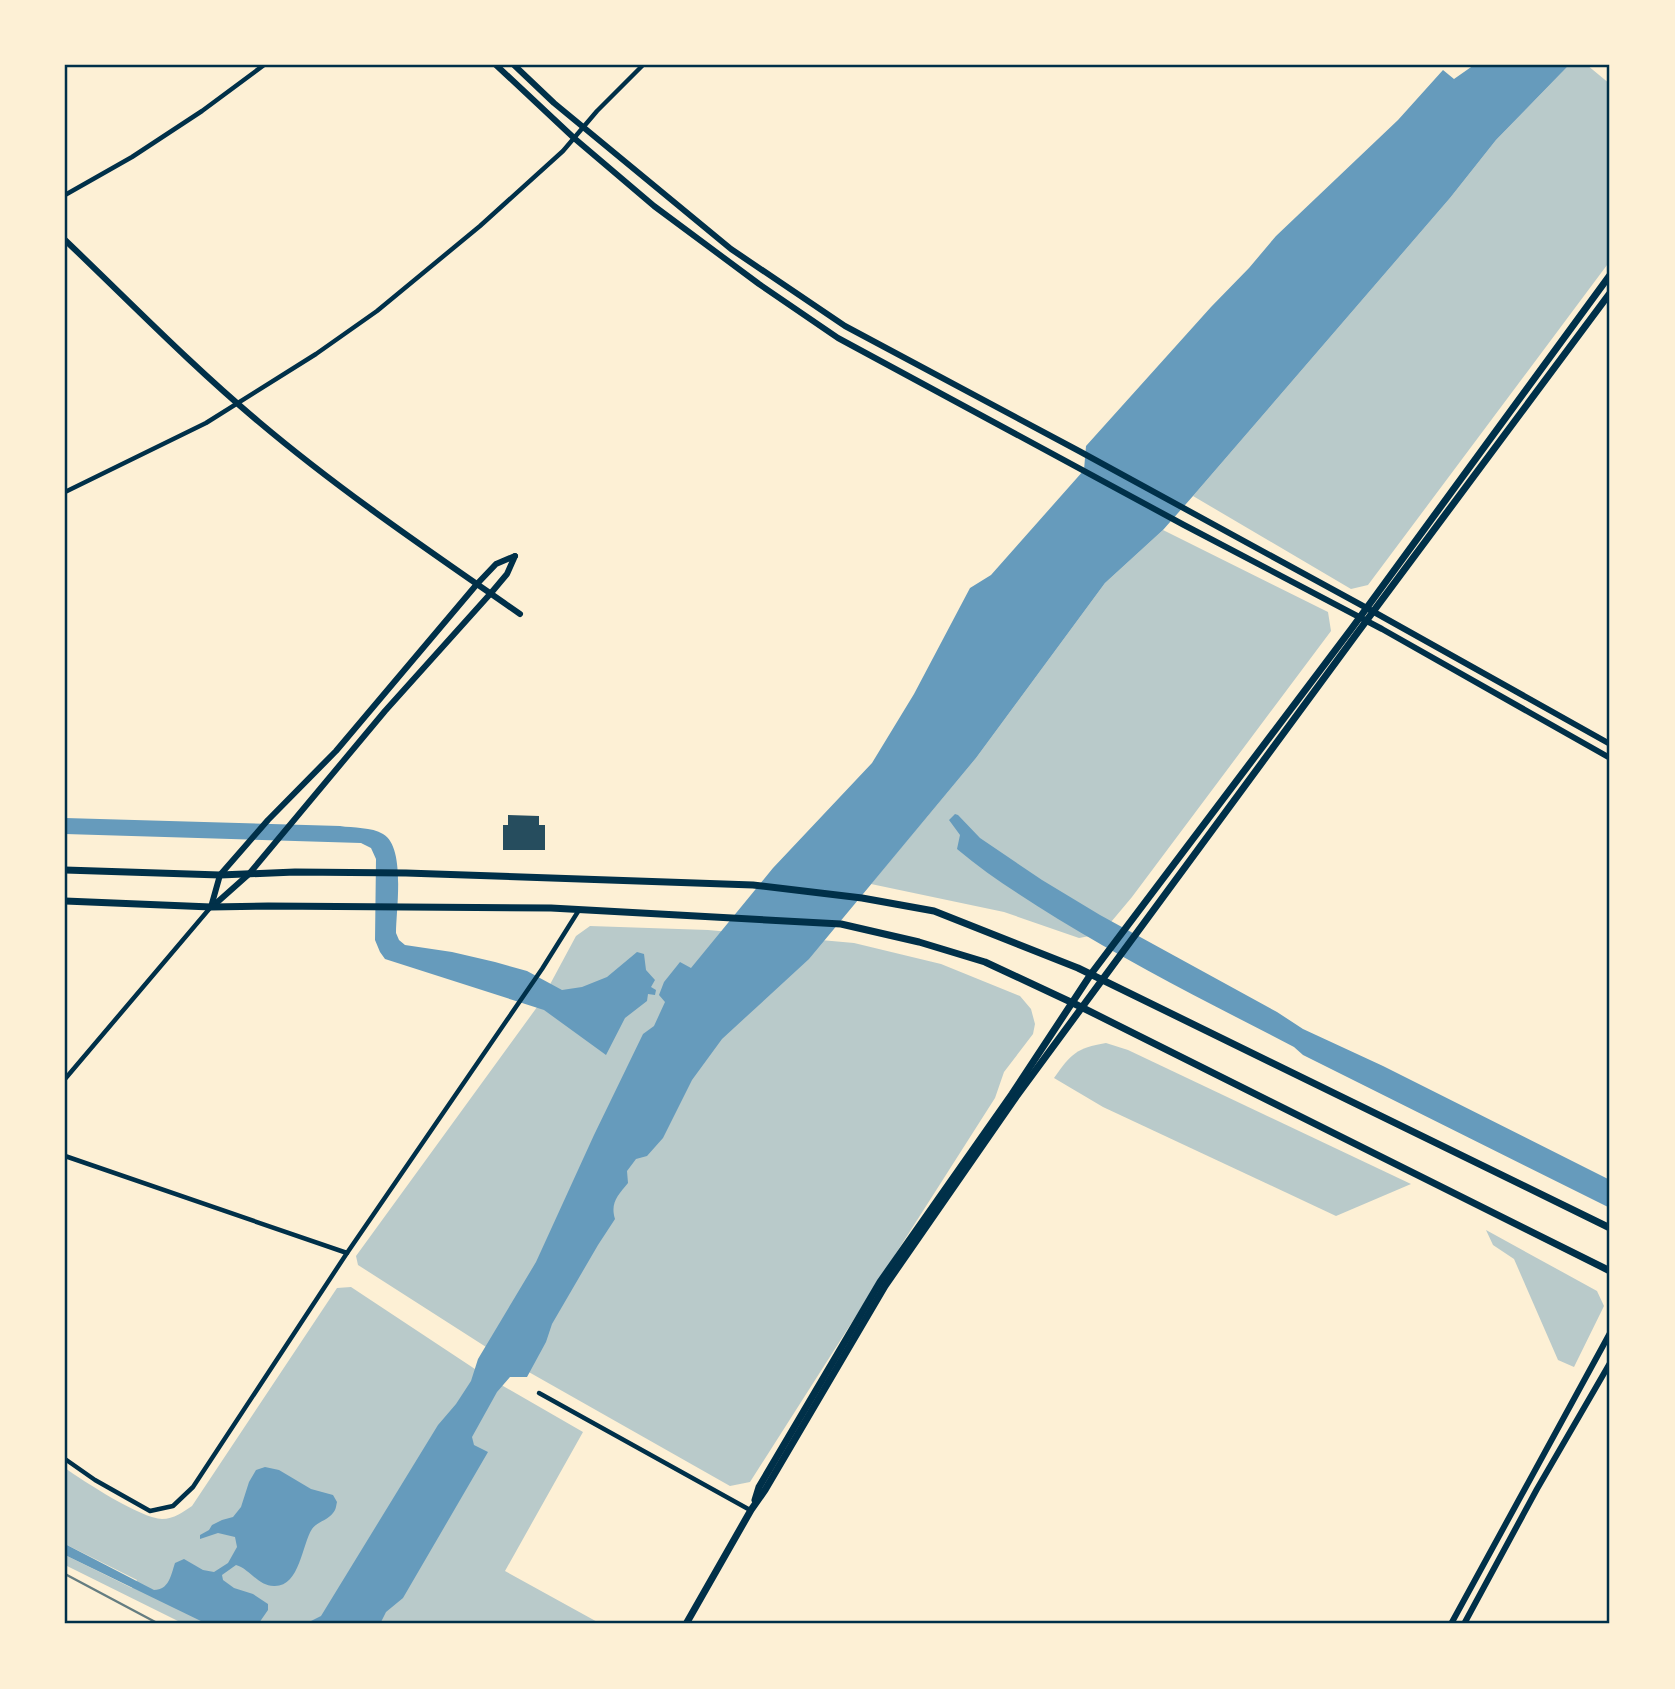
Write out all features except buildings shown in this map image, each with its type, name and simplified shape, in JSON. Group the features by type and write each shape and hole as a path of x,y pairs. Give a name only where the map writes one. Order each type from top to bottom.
{"main road":[{"path":"1371,610 1610,275"},
{"path":"751,1510 759,1487 880,1282 1012,1094 1091,974 1610,293"},
{"path":"686,1624 885,1286 1016,1097 1143,927 1364,619"},
{"path":"65,870 220,875 295,872 406,873 753,885 862,898 934,911 1079,968 1610,1228"},
{"path":"65,901 211,907 580,909 841,924 919,942 985,962 1072,1003 1610,1271"}],"street":[{"path":"65,195 191,119 264,65"},
{"path":"496,65 574,138 653,206 838,338 1364,619 1610,758"},
{"path":"514,65 554,103 731,249 845,326 1371,610 1610,744"},
{"path":"65,492 206,423 377,312 480,226 562,151 643,65"},
{"path":"65,240 179,352 259,422 370,510 520,614"},
{"path":"65,1079 211,907 249,874 385,711 491,593 507,574 515,556 496,564 477,584 336,751 268,820 220,875 211,907"},
{"path":"65,1459 149,1511 173,1506 193,1487 347,1253 542,969 580,909"},
{"path":"65,1156 347,1253"},
{"path":"1451,1624 1610,1333"},
{"path":"1464,1624 1537,1489 1610,1363"},
{"path":"539,1393 751,1510"}],"shaded area":[{"path":"1569,65 1587,65 1610,84 1610,261 1368,585 1351,589 1193,496 1450,198 1496,140"},
{"path":"1163,530 1328,612 1331,631 1132,897 1106,928 1095,935 1079,938 1004,912 871,884 976,758 1105,583"},
{"path":"590,926 708,930 854,943 941,964 1020,996 1031,1009 1035,1024 1033,1034 1004,1072 995,1098 750,1482 730,1486 497,1354 358,1265 356,1256 540,1003 576,936"},
{"path":"1106,1043 1128,1050 1411,1184 1336,1216 1103,1107 1054,1078 1075,1053"},
{"path":"1486,1230 1597,1291 1604,1306 1574,1367 1558,1360 1514,1259 1493,1245"},
{"path":"351,1287 484,1375 583,1432 505,1571 601,1624 184,1624 65,1565 65,1555 132,1588 137,1580 65,1544 65,1468 141,1513 166,1519 185,1511 192,1506 337,1288"}],"water":[{"path":"1474,65 1569,65 1496,140 1450,198 1163,530 1105,583 976,758 809,959 722,1039 692,1080 663,1138 647,1156 636,1159 627,1171 628,1183 614,1204 615,1219 552,1324 546,1342 527,1377 510,1377 497,1392 472,1437 474,1445 488,1452 403,1598 386,1612 380,1624 305,1624 321,1616 438,1425 471,1381 478,1359 536,1262 643,1034 654,1026 665,1002 659,995 664,982 680,962 691,968 773,868 872,763 914,694 970,588 991,575 1084,470 1086,446 1276,236 1398,120 1443,70 1454,79"},
{"path":"955,814 980,838 1042,880 1303,1029 1383,1066 1610,1180 1610,1208 1303,1055 1294,1047 1058,919 957,849 960,835 949,820"},
{"path":"65,818 340,826 373,830 390,841 395,852 398,880 396,933 405,945 452,952 527,971 562,990 582,987 607,977 637,952 644,954 646,970 655,980 651,987 656,990 655,995 648,994 647,1001 625,1018 606,1055 544,1010 385,959 375,940 376,859 371,848 361,843 65,834"},
{"path":"265,1467 279,1470 311,1489 333,1495 337,1502 335,1511 312,1529 290,1580 283,1584 268,1585 236,1565 222,1575 223,1580 234,1588 253,1594 268,1604 268,1610 259,1623 207,1624 65,1555 65,1544 154,1590 166,1585 175,1563 184,1559 203,1570 214,1572 228,1563 237,1547 235,1537 218,1533 200,1539 200,1535 212,1525 233,1517 241,1507 256,1470"}],"railway":[{"path":"65,1574 159,1624"}]}
